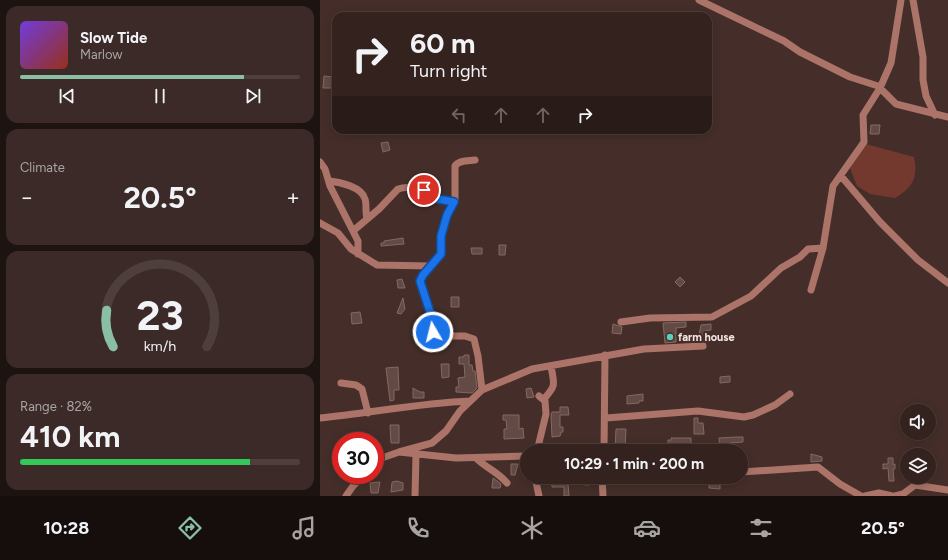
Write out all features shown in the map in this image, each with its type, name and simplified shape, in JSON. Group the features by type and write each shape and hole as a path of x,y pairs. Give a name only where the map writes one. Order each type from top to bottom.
{"street":[{"path":"699,0 850,77 880,88 892,103 935,115 948,117"},
{"path":"811,290 822,248 833,186 835,181 841,176 864,142 863,115 880,88 891,63 901,0"},
{"path":"913,0 923,57 923,80 926,96 935,115"},
{"path":"475,160 465,160 455,166 456,193 454,202 447,215 441,236 441,254 423,275 420,282 430,312 433,332 439,336 465,336 474,339 478,356 482,390"},
{"path":"320,162 325,169 329,181 359,244 358,254"},
{"path":"841,176 880,222 918,260 948,283"},
{"path":"329,181 343,183 362,194 366,201 367,218"},
{"path":"353,232 367,218 379,209 398,189 401,188 416,188 424,190 438,199 454,202"},
{"path":"320,223 338,233 348,246 358,254 383,267 414,265 431,266"},
{"path":"621,322 650,318 712,317 751,296 781,268 800,257 808,249 822,248"},
{"path":"384,457 428,445 438,439 470,401 482,390 532,369 644,348 703,346"},
{"path":"604,444 606,418 605,355"},
{"path":"539,444 546,414 542,398 552,392 554,387 551,366"},
{"path":"341,383 356,385 362,389 368,413"},
{"path":"606,418 698,411 744,417 753,415 775,405 790,394"},
{"path":"320,418 368,413 407,405 470,401"},
{"path":"399,452 456,458 520,456"},
{"path":"415,496 416,454"},
{"path":"476,458 485,467 502,476 507,483"},
{"path":"748,472 818,467 840,484 861,496"},
{"path":"346,496 355,484"},
{"path":"536,484 539,496"},
{"path":"602,484 603,496"},
{"path":"865,496 879,493 893,496 903,494 915,485 948,490"}],"shaded area":[{"path":"866,144 914,157 915,171 913,181 906,190 895,198 870,194 857,186 850,168"}],"building":[{"path":"324,76 332,77 332,88 323,88"},
{"path":"871,125 880,125 879,134 870,134"},
{"path":"388,142 390,150 383,152 381,143"},
{"path":"403,238 404,244 381,246 381,243 384,243 384,241"},
{"path":"499,245 506,245 505,255 499,255"},
{"path":"471,248 482,248 482,254 472,254"},
{"path":"680,277 685,282 680,287 675,282"},
{"path":"402,279 405,288 398,288 397,280"},
{"path":"451,297 459,297 459,307 451,307"},
{"path":"403,298 405,309 401,314 397,313"},
{"path":"360,312 362,323 352,324 351,313"},
{"name":"farm house","path":"686,322 686,327 676,328 676,342 665,343 663,323"},
{"path":"613,324 622,327 621,334 612,333"},
{"path":"711,324 711,330 705,331 706,336 699,335 701,325"},
{"path":"464,355 469,355 469,365 472,365 473,371 475,371 477,388 472,393 456,392 456,387 459,387 458,378 465,377 464,364 459,364 459,357 464,357"},
{"path":"441,364 449,364 449,377 442,378"},
{"path":"398,367 399,390 394,390 394,400 390,401 386,368"},
{"path":"730,376 730,382 720,383 720,377"},
{"path":"413,388 420,392 424,392 424,398 413,398"},
{"path":"531,388 534,397 527,398 526,389"},
{"path":"643,394 643,401 639,401 639,403 627,404 627,396"},
{"path":"560,407 568,407 569,415 560,415 560,427 563,427 563,432 561,432 560,436 552,437 552,412 560,412"},
{"path":"503,415 519,415 519,429 523,428 524,438 504,439 504,429 507,429 506,420 503,420"},
{"path":"694,418 698,418 698,423 703,423 704,434 694,434"},
{"path":"390,425 399,425 399,443 391,443"},
{"path":"616,429 626,429 625,444 615,444"},
{"path":"743,437 743,442 719,444 719,438"},
{"path":"671,438 691,438 691,444 668,444 668,440 672,440"},
{"path":"811,454 822,457 822,461 811,462"},
{"path":"888,458 893,458 893,465 895,464 895,469 893,469 894,481 889,481 888,468 883,469 883,464 888,464"},
{"path":"511,464 518,464 515,475 511,475"},
{"path":"493,478 501,484 500,488 492,488"},
{"path":"397,481 403,483 403,490 391,492 392,482"},
{"path":"370,484 380,484 378,493 371,493"},
{"path":"552,484 568,484 569,496 564,496 564,487 552,487"},
{"path":"709,484 720,484 720,489 709,488"}],"place":[{"name":"farm house","path":"670,337"}],"route":[{"path":"424,190 438,199 454,202 447,215 441,236 442,252 437,261 423,275 420,281 430,312 433,332"}]}
